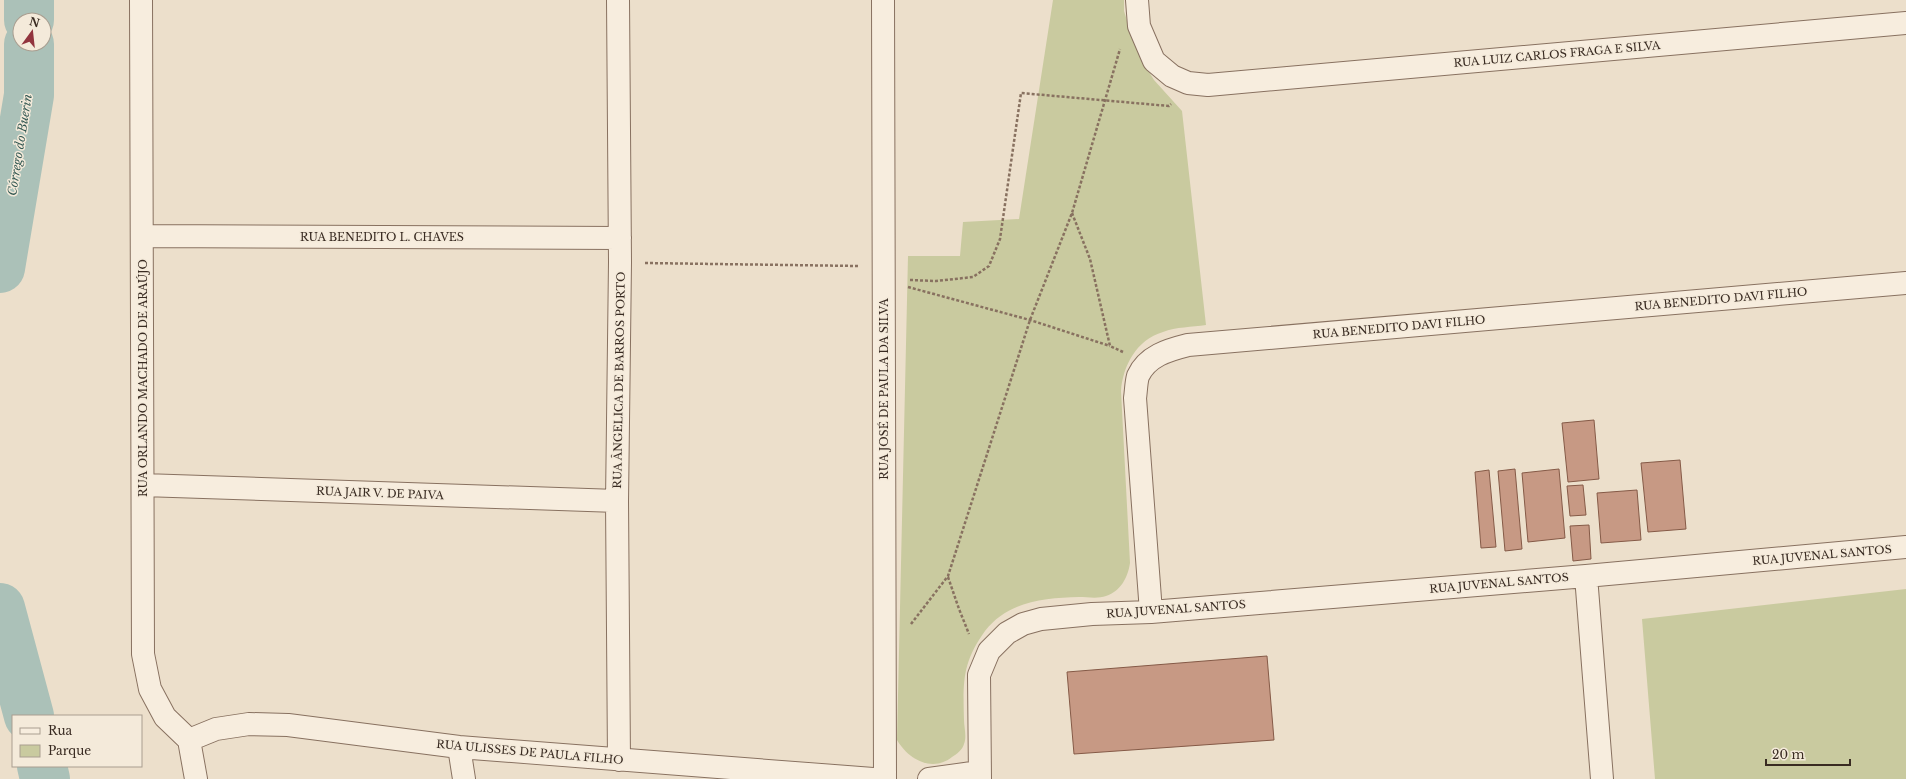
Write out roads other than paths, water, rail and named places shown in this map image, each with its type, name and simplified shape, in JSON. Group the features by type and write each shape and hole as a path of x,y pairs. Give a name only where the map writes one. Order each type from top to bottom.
{"street":[{"name":"RUA ORLANDO MACHADO DE ARAÚJO","path":"141,0 143,236 143,654 150,688 165,717 189,740"},
{"name":"RUA ÂNGELICA DE BARROS PORTO","path":"618,0 620,238 618,501 619,760"},
{"name":"RUA JOSÉ DE PAULA DA SILVA","path":"883,0 889,272 884,779"},
{"name":"RUA LUIZ CARLOS FRAGA E SILVA","path":"1138,0 1139,26 1154,61 1172,76 1198,84 1906,23"},
{"name":"RUA BENEDITO L. CHAVES","path":"143,236 620,238"},
{"name":"RUA BENEDITO DAVI FILHO","path":"1151,612 1135,398 1138,377 1146,363 1165,350 1188,345 1906,282"},
{"name":"RUA JAIR V. DE PAIVA","path":"143,485 618,501"},
{"name":"RUA JUVENAL SANTOS","path":"980,776 979,675 990,651 1007,633 1023,624 1041,619 1092,614 1151,612 1586,576 1906,547"},
{"path":"1586,576 1602,779"},
{"name":"RUA ULISSES DE PAULA FILHO","path":"189,740 216,729 248,724 288,726 459,747 873,779"},
{"path":"189,740 196,779"},
{"path":"459,747 464,779"},
{"path":"929,779 980,776"}],"waterway":[{"name":"Córrego do Buerin","path":"29,0 29,12"},
{"name":"Córrego do Buerin","path":"0,268 29,95 29,52"},
{"name":"Córrego do Buerin","path":"0,608 29,715"},
{"name":"Córrego do Buerin","path":"42,767 45,779"}]}
